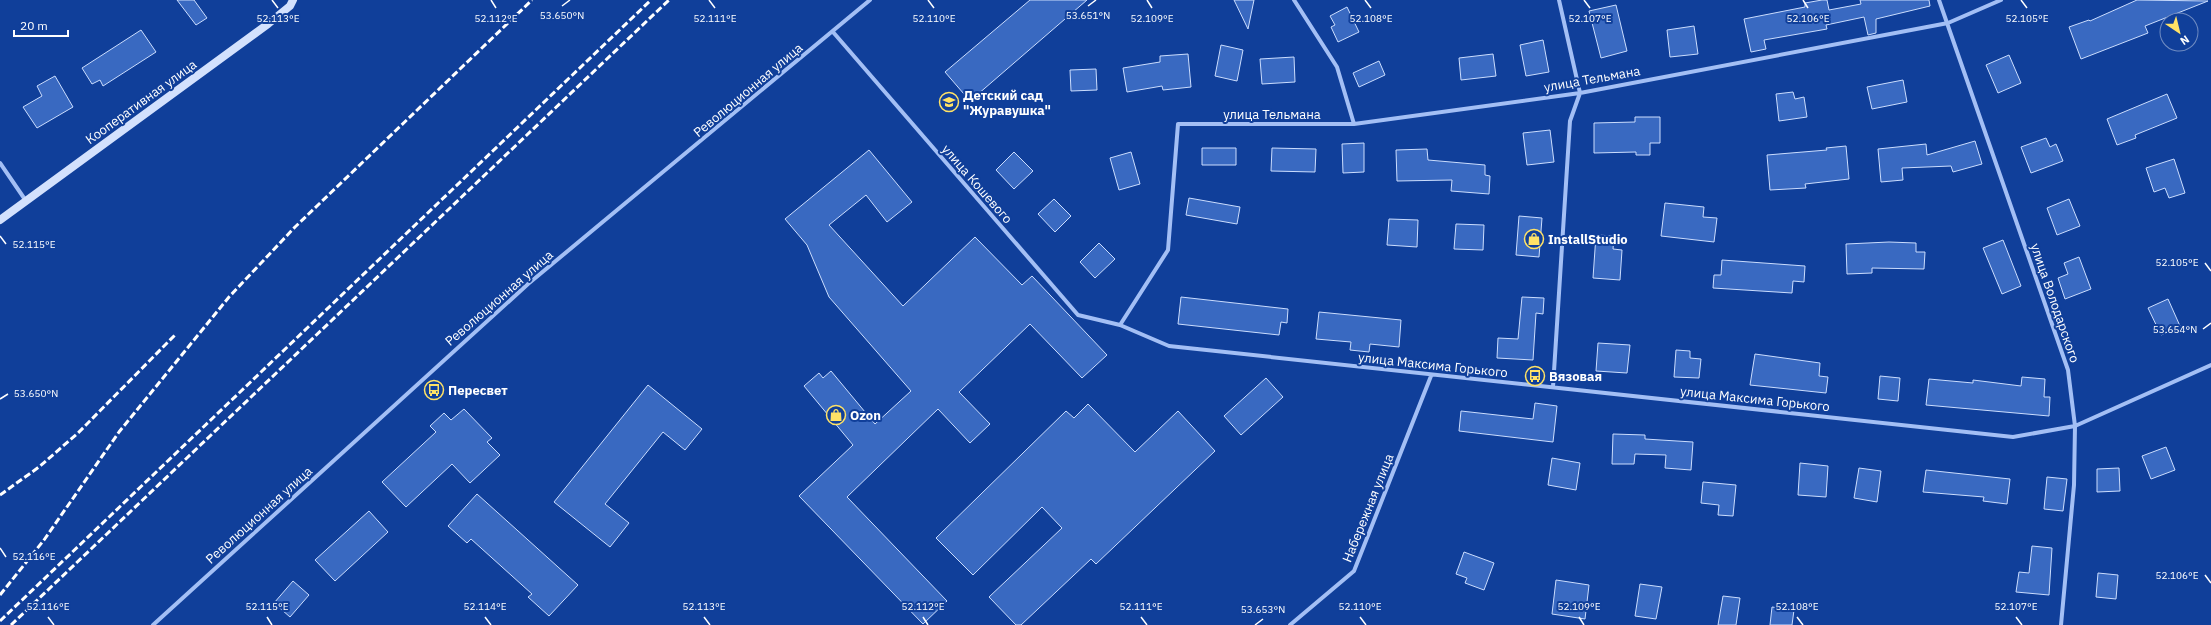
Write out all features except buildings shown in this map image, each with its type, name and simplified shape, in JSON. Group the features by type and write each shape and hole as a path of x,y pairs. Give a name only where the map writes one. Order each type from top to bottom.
{"street":[{"name":"Кооперативная улица","path":"0,220 268,24 290,6 293,0"},
{"name":"Революционная улица","path":"153,625 528,284 870,0"},
{"path":"1294,0 1337,67 1354,124"},
{"path":"1553,387 1570,121 1580,93 1559,0"},
{"name":"улица Володарского","path":"1939,0 2068,370 2075,426 2074,485 2061,625"},
{"name":"улица Тельмана","path":"1120,325 1168,250 1178,124 1354,124 1580,93 1948,23 2001,0"},
{"name":"улица Кошевого","path":"833,32 1078,315 1120,325"},
{"path":"0,163 26,201"},
{"name":"улица Максима Горького","path":"1120,325 1169,346 1431,376 1553,387 2013,437 2075,426 2211,365"},
{"name":"Набережная улица","path":"1290,625 1354,572 1431,376"}],"railway":[{"path":"0,595 44,540 119,432 229,297 295,227 532,0"},
{"path":"0,621 651,0"},
{"path":"11,625 669,0"},
{"path":"0,495 39,467 78,433 175,335"}],"place":[{"name":"Детский сад \"Журавушка\"","path":"949,102"},
{"name":"InstallStudio","path":"1534,239"},
{"name":"Вязовая","path":"1535,376"},
{"name":"Пересвет","path":"434,390"},
{"name":"Ozon","path":"836,415"}]}
